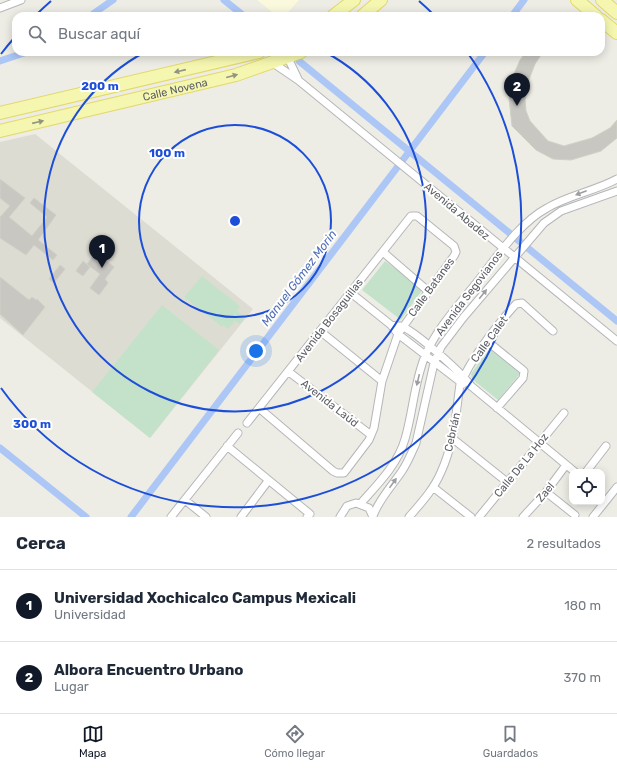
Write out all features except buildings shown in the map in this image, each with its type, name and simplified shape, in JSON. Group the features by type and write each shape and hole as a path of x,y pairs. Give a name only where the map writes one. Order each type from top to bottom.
{"main road":[{"path":"338,12 354,0"},
{"path":"367,12 382,0"},
{"path":"577,0 591,12"},
{"path":"602,0 617,13"},
{"path":"605,23 617,33"},
{"name":"Calle Novena","path":"0,113 242,56"},
{"name":"Calle Novena","path":"0,131 187,87 273,63 292,56"}],"street":[{"path":"0,8 15,1"},
{"name":"Avenida Abadez","path":"288,58 298,80"},
{"name":"Avenida Abadez","path":"273,63 298,80 505,246 617,341"},
{"name":"Avenida Segovianos","path":"361,503 390,468 401,449 405,439 419,376 425,356 430,347 449,317 505,246 546,208 617,179"},
{"name":"Avenida Segovianos","path":"373,517 380,500 403,471 411,455 416,442 434,363 448,336 506,265 544,223 561,211 617,191"},
{"name":"Avenida Bosaguillas","path":"247,423 289,372 410,216 417,216 454,246"},
{"path":"522,229 532,235"},
{"name":"Calle Batanes","path":"371,435 374,428 382,381 398,334 428,290 454,256 456,252 454,246"},
{"path":"383,252 428,290"},
{"path":"496,258 506,265"},
{"path":"487,270 496,277"},
{"path":"351,293 391,325 398,334 460,384 471,386"},
{"name":"Calle Calet","path":"464,376 487,341 516,304 525,304 553,331"},
{"path":"391,325 402,327 438,353 464,376 471,386 572,469"},
{"path":"320,331 382,381"},
{"path":"487,341 524,371 523,378 497,408"},
{"name":"Avenida Laúd","path":"289,372 371,435"},
{"name":"Cebrián","path":"409,517 433,487 442,471 452,438 460,384 464,376"},
{"path":"259,408 333,471 344,473 371,435"},
{"name":"Calle De La Hoz","path":"479,517 564,413"},
{"path":"171,517 238,433"},
{"path":"452,438 507,482"},
{"path":"227,446 308,515"},
{"path":"588,469 606,446"},
{"name":"Zael","path":"523,517 546,492 566,465"},
{"path":"241,517 268,480"},
{"path":"433,487 471,517"},
{"path":"593,517 617,487"},
{"path":"546,492 575,515"},
{"path":"185,500 206,517"},
{"path":"340,517 347,506 351,503 361,503 369,508 373,517"}],"shaded area":[{"path":"257,0 299,0 288,12 272,12"},
{"path":"35,134 253,309 150,438 0,318 0,142"},
{"path":"385,261 423,289 401,320 362,290"},
{"path":"202,276 240,306 237,311 245,317 240,324 235,321 228,329 223,325 222,327 184,297"},
{"path":"162,305 219,350 150,438 92,392"},
{"path":"490,347 522,371 498,400 472,379 471,374"}],"waterway":[{"path":"96,12 113,0"},
{"path":"224,0 239,12"},
{"name":"Manuel Gómez Morin","path":"515,12 524,0"},
{"path":"0,61 15,56"},
{"name":"Manuel Gómez Morin","path":"131,517 482,56"},
{"path":"299,61 617,321"},
{"name":"Manuel Gómez Morin","path":"0,448 86,517"}],"place":[{"name":"Albora Encuentro Urbano","path":"517,106"},
{"name":"Universidad Xochicalco Campus Mexicali","path":"102,268"}]}
